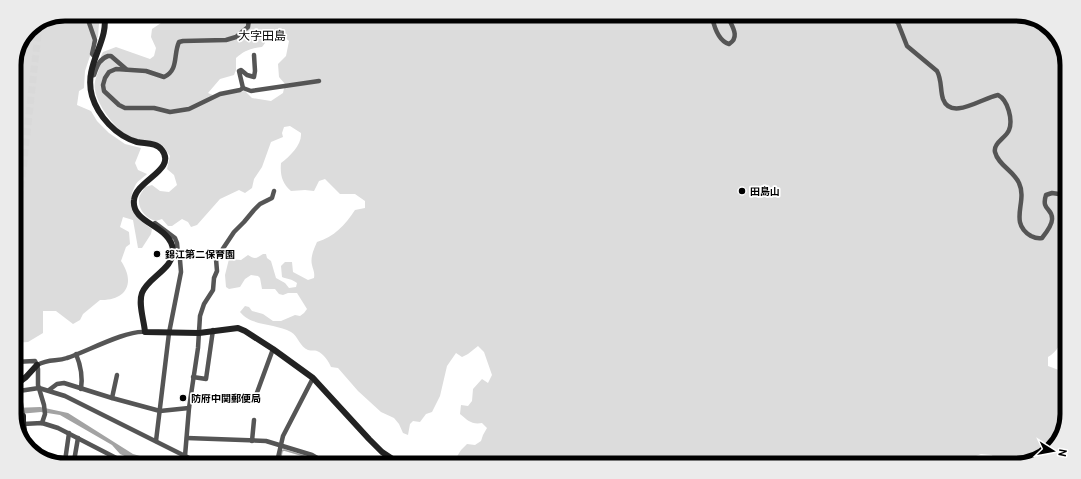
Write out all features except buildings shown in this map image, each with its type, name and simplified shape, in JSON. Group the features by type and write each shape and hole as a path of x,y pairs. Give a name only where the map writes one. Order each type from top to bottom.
{"street":[{"path":"88,21 95,40 92,54 95,57"},
{"path":"105,21 104,30 90,76 90,90 94,103 108,123 120,134 138,142 158,146 165,158 164,165 160,171 140,187 134,199 134,206 137,214 168,237 172,244 173,252 168,264 145,287 143,292 141,302 145,332"},
{"path":"249,21 248,27 236,38 226,40 179,42 173,69 169,75 164,77 146,71 126,69 116,69 109,72 103,85 104,91 119,105 125,108 154,108 170,112 181,111 199,105 220,94 243,88 256,91 319,81"},
{"path":"713,21 719,36 724,43 729,44 735,37 730,21"},
{"path":"897,21 907,46 937,71 942,97 947,106 955,109 963,108 979,100 998,94 1002,96 1010,118 1009,131 997,145 995,152 1001,163 1019,183 1021,201 1019,217 1022,229 1033,237 1039,239 1042,238 1052,222 1051,213 1046,209 1044,204 1046,195 1052,193 1060,194"},
{"path":"243,88 239,71 242,70 247,75 254,77 254,55"},
{"path":"90,76 94,75 98,64 102,59 108,56 111,56 126,69"},
{"path":"185,456 189,408 202,308 212,293 214,278 217,271 216,259 234,232 260,204 272,198 274,191"},
{"path":"152,225 155,223 175,238 181,272 169,333 156,441"},
{"path":"21,381 37,365 51,359 66,358 126,335 141,332 199,333 238,328 273,349 313,378 369,439 390,458"},
{"path":"193,377 206,379 213,330"},
{"path":"255,398 273,349"},
{"path":"76,354 81,369 81,389"},
{"path":"21,362 34,361 37,365 39,388 45,414 42,423"},
{"path":"112,398 117,375"},
{"path":"278,458 283,436 313,378"},
{"path":"48,390 60,383 160,411 189,408"},
{"path":"21,391 39,388 65,396 189,458"},
{"path":"191,397 212,398"},
{"path":"21,405 24,432"},
{"path":"252,441 254,420"},
{"path":"23,424 42,423 58,428 116,458"},
{"path":"65,458 69,433"},
{"path":"75,458 78,438"},
{"path":"187,438 266,441 279,444 280,446 312,455 317,458"}],"shaded area":[{"path":"65,21 99,21 98,37 91,45 90,56 85,71 84,88 79,91 77,105 91,111 97,121 109,133 125,144 141,148 135,163 138,170 147,174 136,184 131,199 137,216 152,229 151,234 142,248 138,248 133,220 123,217 120,227 129,232 130,244 126,247 121,261 128,277 126,289 122,294 109,300 100,300 83,314 80,320 73,324 56,311 43,311 43,333 28,342 21,342 22,53 28,40 40,28 48,24"},
{"path":"162,21 1016,21 1033,24 1043,30 1051,38 1057,48 1060,62 1060,344 1048,357 1048,366 1060,370 1060,414 1057,431 1033,431 1033,454 1022,458 993,458 992,455 981,454 971,458 456,458 467,444 475,445 481,441 487,428 482,423 472,423 460,414 461,405 468,406 472,401 473,389 482,379 488,383 492,375 484,352 478,346 462,357 456,353 447,366 440,396 432,412 426,414 420,422 413,421 410,424 408,435 403,433 399,424 394,418 381,412 358,391 338,368 331,367 326,358 320,352 305,349 291,332 285,329 257,323 245,317 240,312 245,306 249,307 252,311 263,314 273,321 281,321 295,315 300,316 307,309 297,293 288,293 283,295 279,294 275,289 262,289 260,278 258,276 251,275 245,279 240,287 229,289 226,287 225,275 229,259 241,260 248,255 252,258 256,258 266,254 267,258 271,261 276,278 285,283 289,288 296,287 297,283 282,277 281,266 285,262 292,262 293,272 308,280 314,278 312,259 317,242 329,237 339,230 355,210 365,208 365,201 355,194 340,194 325,179 319,181 314,191 291,191 288,188 282,178 281,163 292,154 300,142 301,133 290,126 284,127 282,133 283,137 271,142 262,167 254,179 252,188 245,193 239,190 220,199 197,225 191,227 188,222 182,219 172,226 168,226 162,219 156,221 146,216 139,203 140,194 145,187 152,185 160,191 169,192 177,185 174,175 167,169 170,156 163,146 133,138 120,130 102,108 96,96 95,84 103,52 116,47 150,59 154,56 156,48 151,37 152,29","holes":["267,29 276,30 289,41 286,56 278,64 279,77 285,84 283,93 271,101 252,98 245,91 215,96 208,93 220,79 234,75 236,70 236,58 248,50 262,47 265,43 264,31"]},
{"path":"40,407 68,413 133,454 145,458 129,458 120,454 112,445 60,415 41,412 21,414 21,408"}],"waterway":[{"path":"281,458 282,451 284,450 311,458"}],"tunnel":[{"path":"21,187 38,30"}],"place":[{"name":"田島山","path":"742,191"},
{"name":"錦江第二保育園","path":"157,254"},
{"name":"防府中関郵便局","path":"183,398"}],"district":[{"name":"大字田島","path":"262,36"}]}
